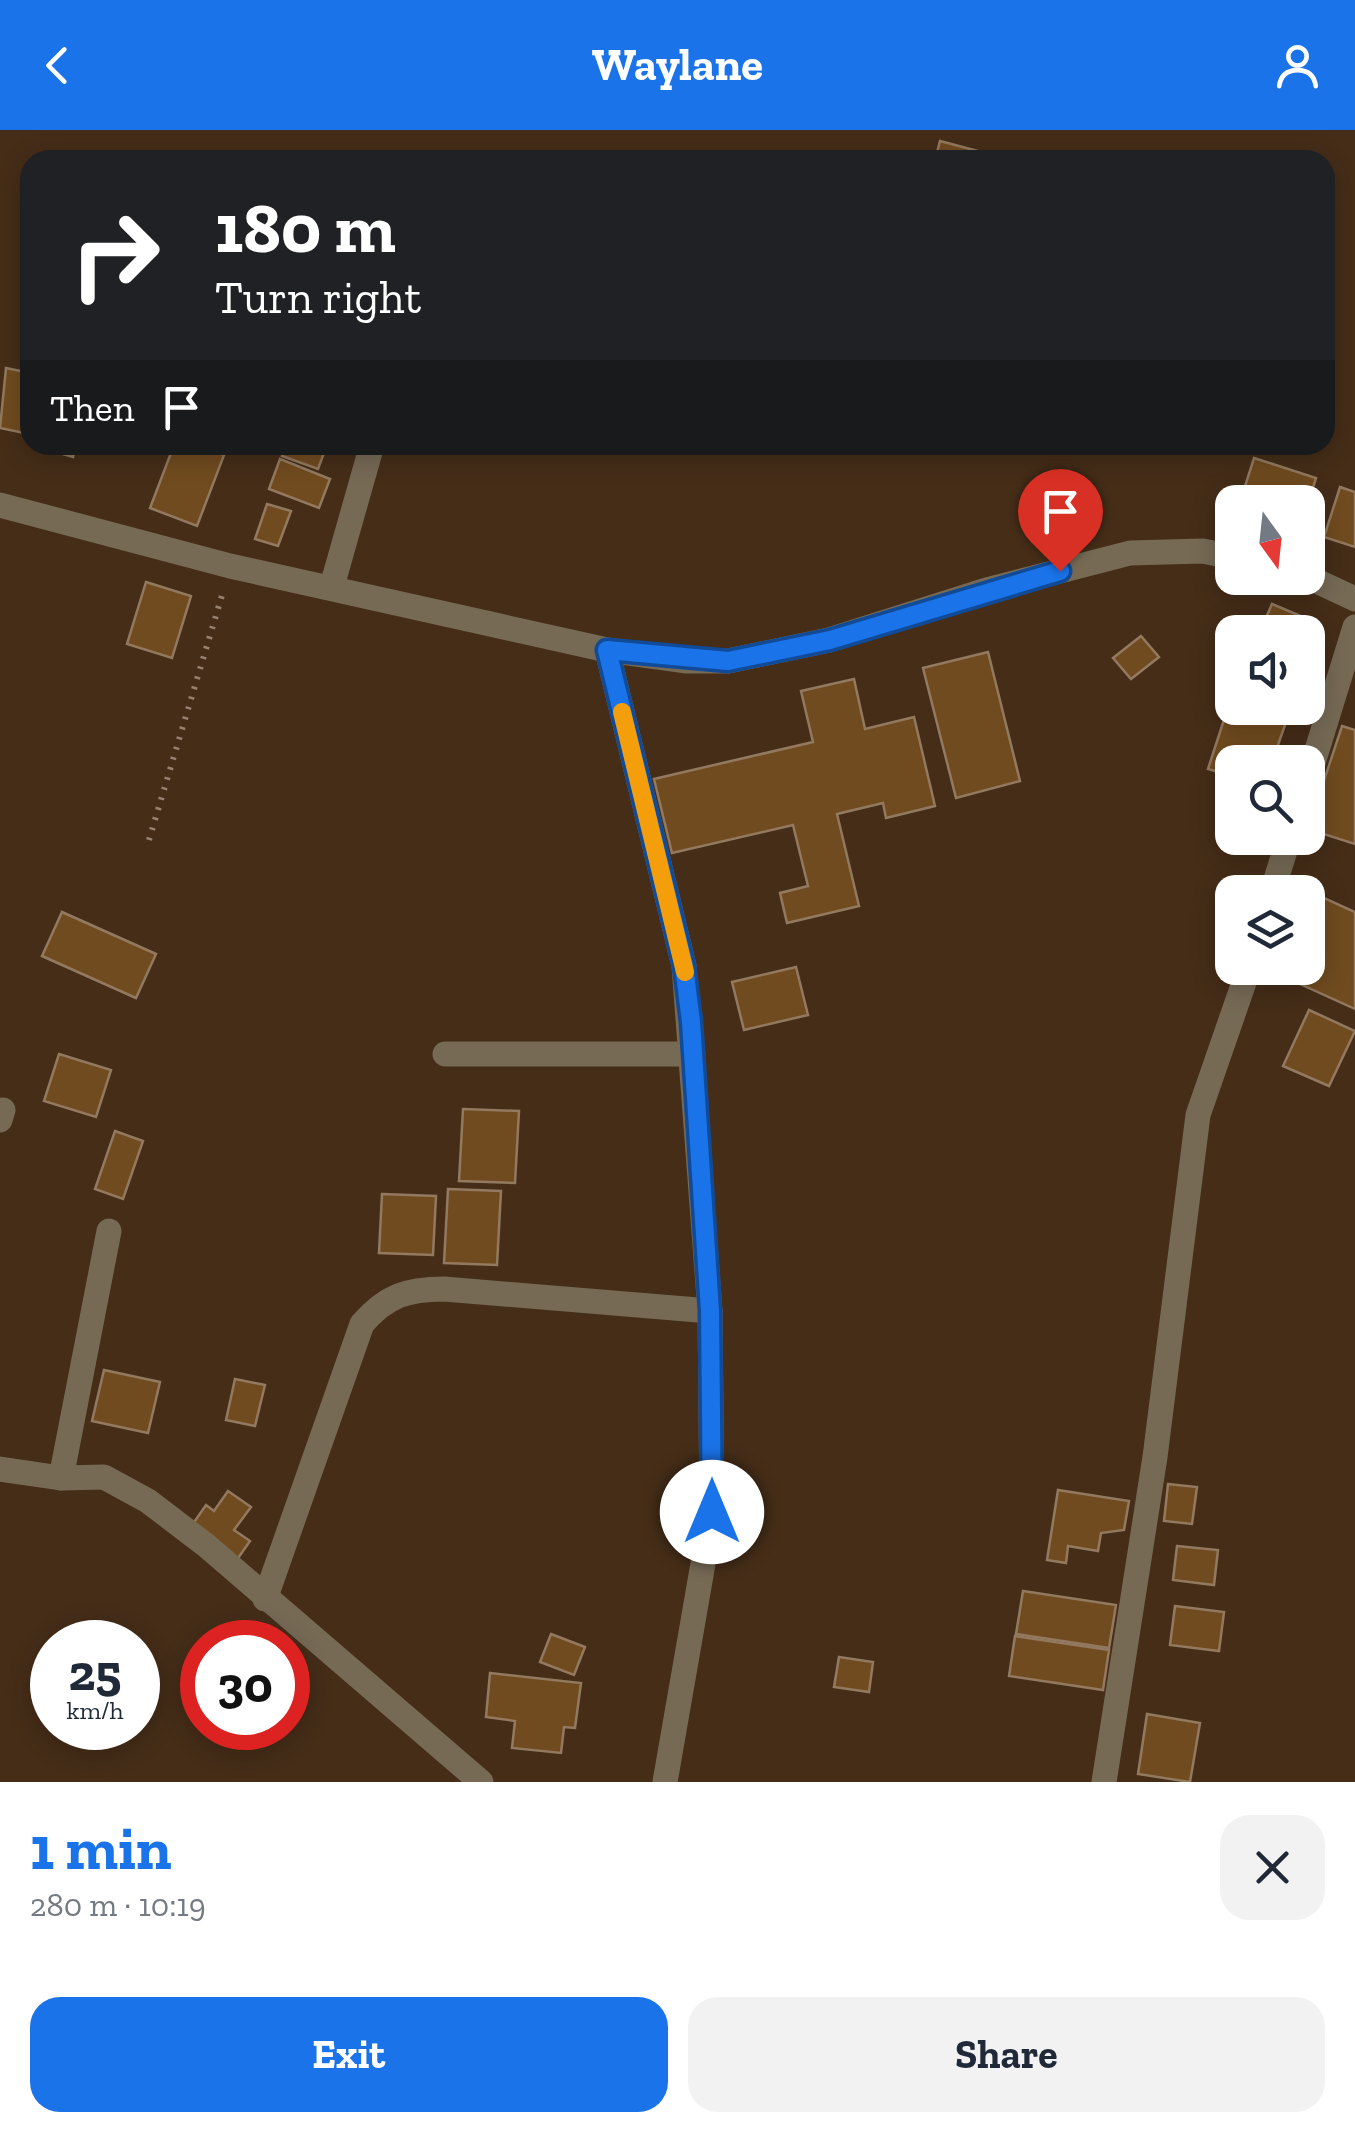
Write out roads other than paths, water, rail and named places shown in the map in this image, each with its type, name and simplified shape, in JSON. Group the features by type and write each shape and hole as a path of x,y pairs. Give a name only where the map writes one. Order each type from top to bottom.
{"street":[{"path":"332,586 369,455"},
{"path":"0,505 230,566 607,650 728,661 830,640 990,589 1130,552 1215,553"},
{"path":"1325,585 1355,599"},
{"path":"1319,745 1355,628"},
{"path":"607,650 684,966 710,1311 712,1512 665,1782"},
{"path":"1104,1782 1155,1457 1198,1115 1243,985"},
{"path":"445,1054 692,1054"},
{"path":"61,1478 109,1232"},
{"path":"265,1599 362,1324 396,1294 430,1289 710,1311"},
{"path":"0,1468 61,1478 104,1478 148,1501 207,1546 481,1782"}]}
